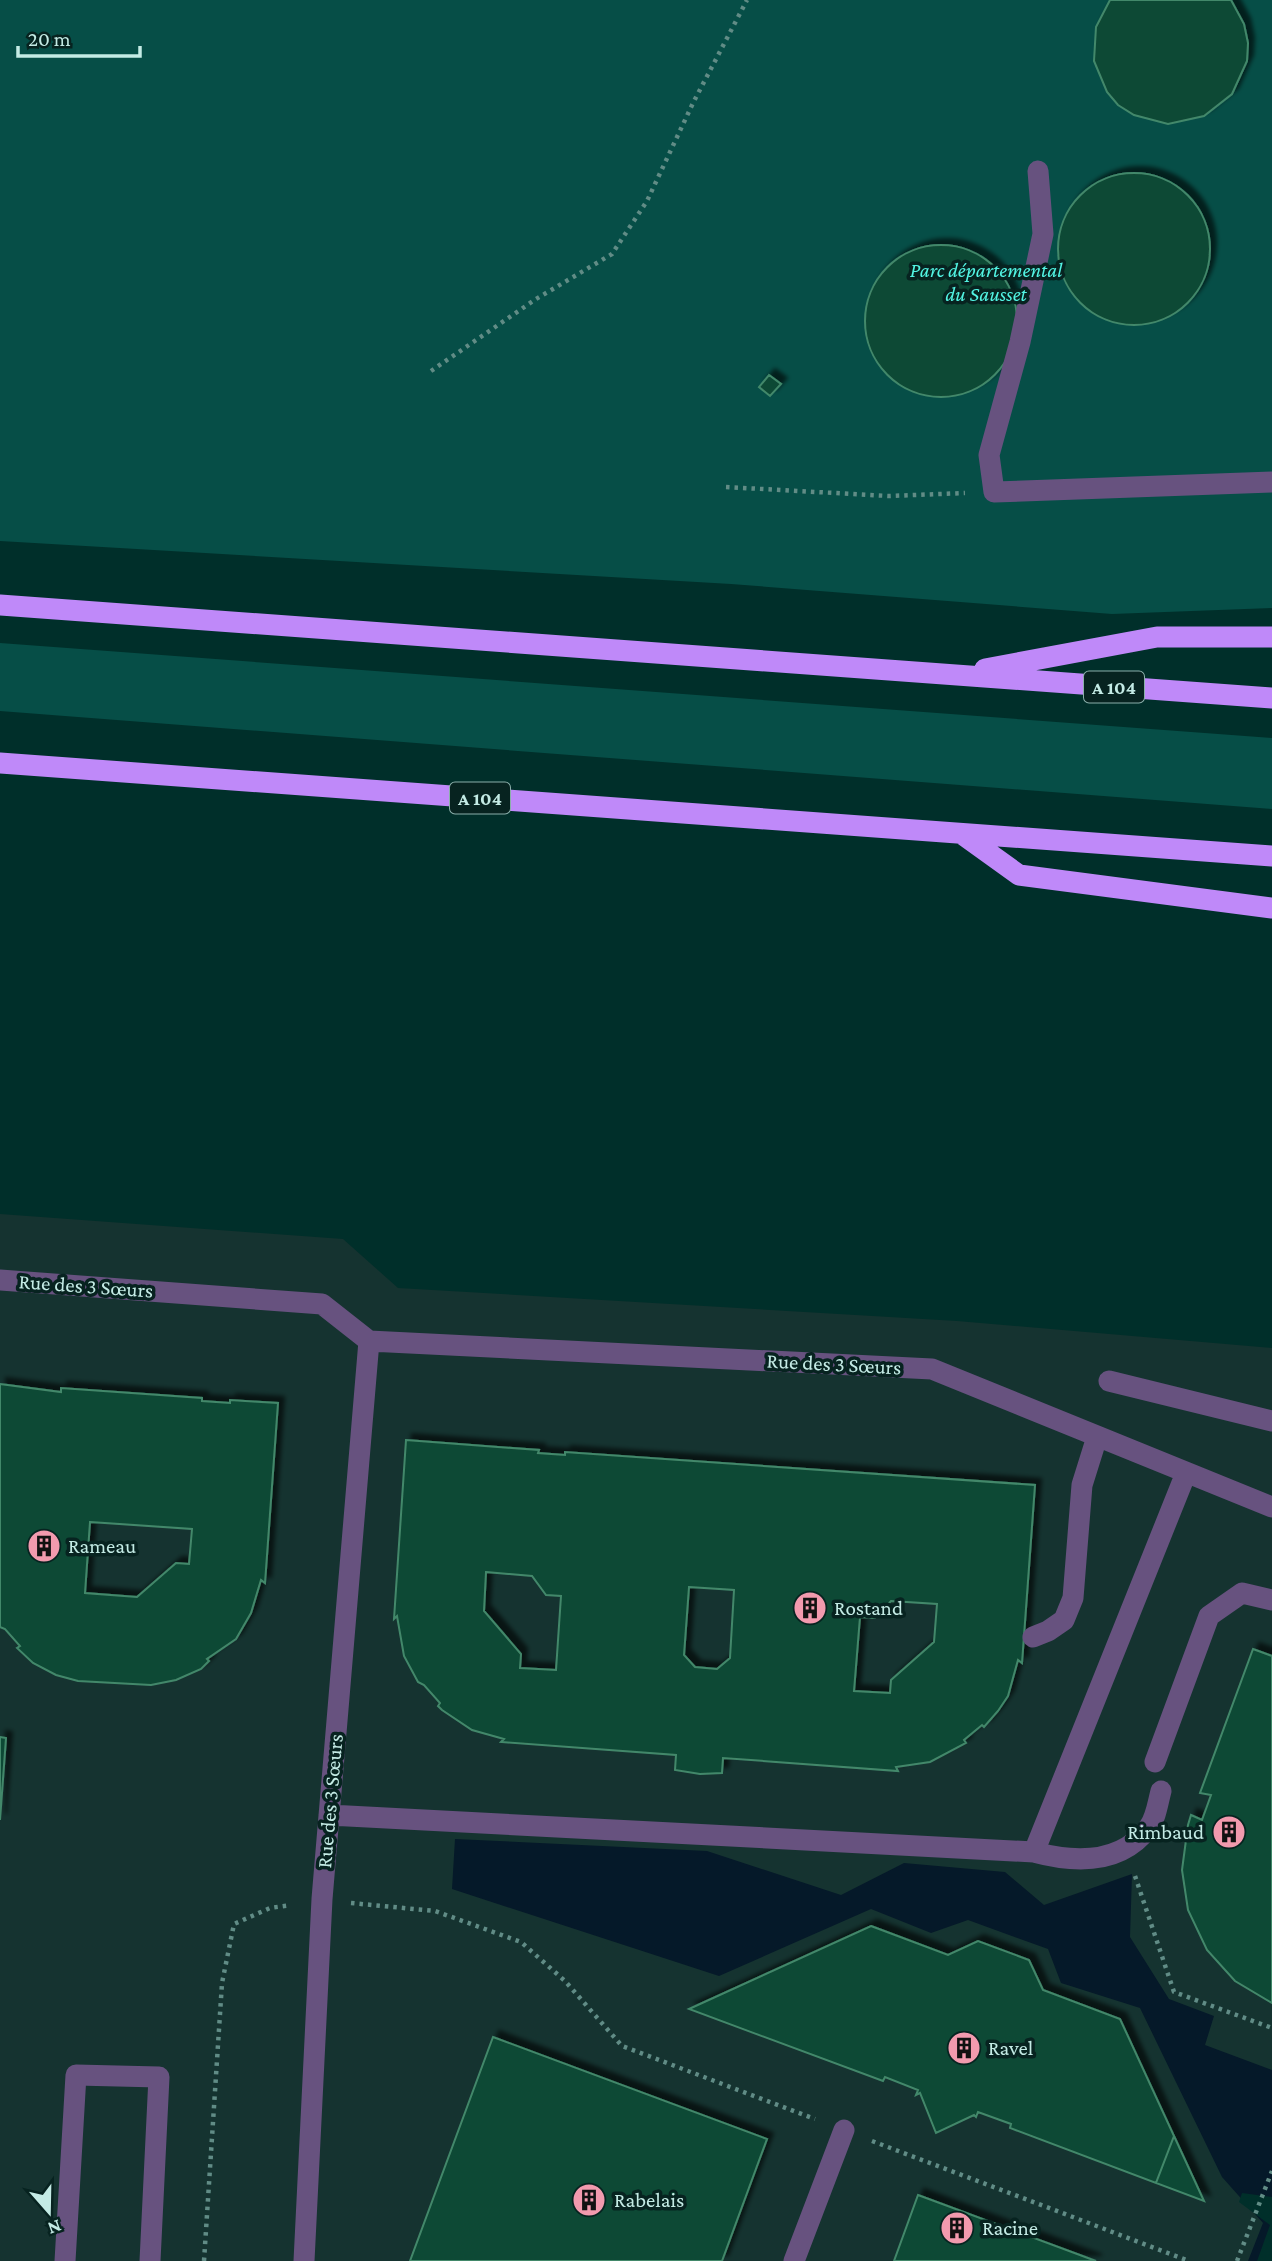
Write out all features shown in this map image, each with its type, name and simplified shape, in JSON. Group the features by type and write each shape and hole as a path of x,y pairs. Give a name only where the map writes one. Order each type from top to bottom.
{"highway":[{"name":"A 104","path":"0,605 1272,698"},
{"path":"956,675 1157,637 1272,637"},
{"name":"A 104","path":"0,763 1272,856"},
{"path":"960,833 1019,875 1272,908"}],"street":[{"path":"1038,171 1043,234 1020,342 989,455 994,492 1272,482"},
{"name":"Rue des 3 Sœurs","path":"0,1280 322,1304 369,1341 932,1369 1272,1507"},
{"name":"Rue des 3 Sœurs","path":"304,2261 322,1899 369,1341"},
{"path":"1109,1381 1272,1421"},
{"path":"1033,1637 1064,1620 1073,1598 1082,1485 1097,1437"},
{"path":"1034,1852 1186,1473"},
{"path":"1155,1762 1209,1616 1242,1593 1272,1600"},
{"path":"329,1815 1034,1852 1066,1861 1103,1858 1126,1849 1150,1826 1161,1791"},
{"path":"65,2261 76,2075 159,2077 150,2261"},
{"path":"794,2261 844,2130"}],"path":[{"path":"431,371 536,299 612,254 647,201 692,103 747,0"},
{"path":"726,487 889,496 994,492"},
{"path":"1126,1849 1174,1992 1272,2028"},
{"path":"204,2261 222,1983 234,1924 270,1908 322,1899 435,1912 521,1942 565,1981 622,2046 1189,2261"},
{"path":"1237,2261 1272,2171"}],"shaded area":[{"path":"0,1214 343,1239 398,1288 957,1321 1272,1348 1272,2261 0,2261"},
{"path":"455,1839 707,1851 841,1895 904,1863 1005,1872 1044,1905 1132,1874 1130,1937 1169,1999 1214,2016 1205,2045 1272,2070 1272,2261 1248,2261 1263,2223 1222,2177 1140,2008 1061,1983 1048,1949 968,1920 931,1933 871,1909 719,1976 452,1889"}],"green space":[{"name":"Parc départemental du Sausset","path":"0,0 1272,0 1272,608 1112,614 731,584 0,541"},
{"path":"0,643 1272,738 1272,809 0,711"}],"pier":[{"path":"1242,2193 1272,2197 1272,2261 1257,2261 1270,2225 1239,2202"}],"building":[{"path":"1110,0 1231,0 1244,24 1248,43 1247,61 1232,94 1204,116 1168,124 1134,115 1118,105 1107,92 1094,61 1096,27"},
{"path":"1134,173 1163,179 1188,195 1204,220 1210,249 1204,278 1188,303 1163,319 1134,325 1105,319 1080,303 1064,278 1058,249 1064,220 1080,195 1105,179"},
{"path":"941,245 970,251 995,267 1011,292 1017,321 1011,350 995,375 970,391 941,397 912,391 887,375 871,350 865,321 871,292 887,267 912,251"},
{"path":"769,375 781,384 770,396 759,387"},
{"name":"Rameau","path":"0,1384 61,1392 61,1388 202,1398 202,1401 230,1403 230,1400 278,1403 265,1583 261,1580 251,1613 236,1639 207,1659 209,1661 201,1669 176,1680 151,1685 78,1681 56,1675 33,1663 17,1648 20,1646 5,1629 0,1627","holes":["90,1522 192,1529 189,1564 176,1563 137,1597 85,1593"]},
{"name":"Rostand","path":"406,1440 539,1450 538,1453 565,1455 565,1452 1035,1485 1022,1663 1018,1660 1008,1696 984,1727 982,1725 964,1740 966,1743 930,1762 896,1767 898,1771 723,1758 722,1773 700,1774 675,1770 676,1755 501,1742 504,1739 472,1730 438,1706 440,1703 418,1682 404,1656 397,1616 394,1619","holes":["486,1572 532,1576 546,1595 561,1596 556,1670 520,1668 521,1654 484,1611","689,1587 734,1590 730,1658 717,1669 695,1667 684,1655","891,1601 937,1604 934,1642 891,1680 890,1693 854,1691 860,1617 875,1618"]},
{"name":"Rimbaud","path":"1253,1649 1272,1656 1272,2003 1235,1981 1207,1950 1188,1910 1182,1870 1191,1815 1202,1820 1211,1795 1200,1793"},
{"path":"0,1737 6,1738 0,1820"},
{"name":"Ravel","path":"871,1926 948,1955 978,1941 1029,1960 1043,1990 1120,2019 1174,2136 1156,2183 1010,2128 1011,2124 978,2112 976,2117 974,2115 936,2133 920,2093 916,2095 918,2090 885,2077 883,2081 689,2009"},
{"name":"Rabelais","path":"493,2037 767,2139 722,2261 410,2261"},
{"path":"1174,2136 1204,2201 1156,2183"},
{"name":"Racine","path":"918,2195 1096,2261 894,2261"}],"place":[{"name":"Rameau","path":"44,1546"},
{"name":"Rostand","path":"810,1608"},
{"name":"Rimbaud","path":"1229,1832"},
{"name":"Ravel","path":"964,2048"},
{"name":"Rabelais","path":"589,2200"},
{"name":"Racine","path":"957,2228"}]}
